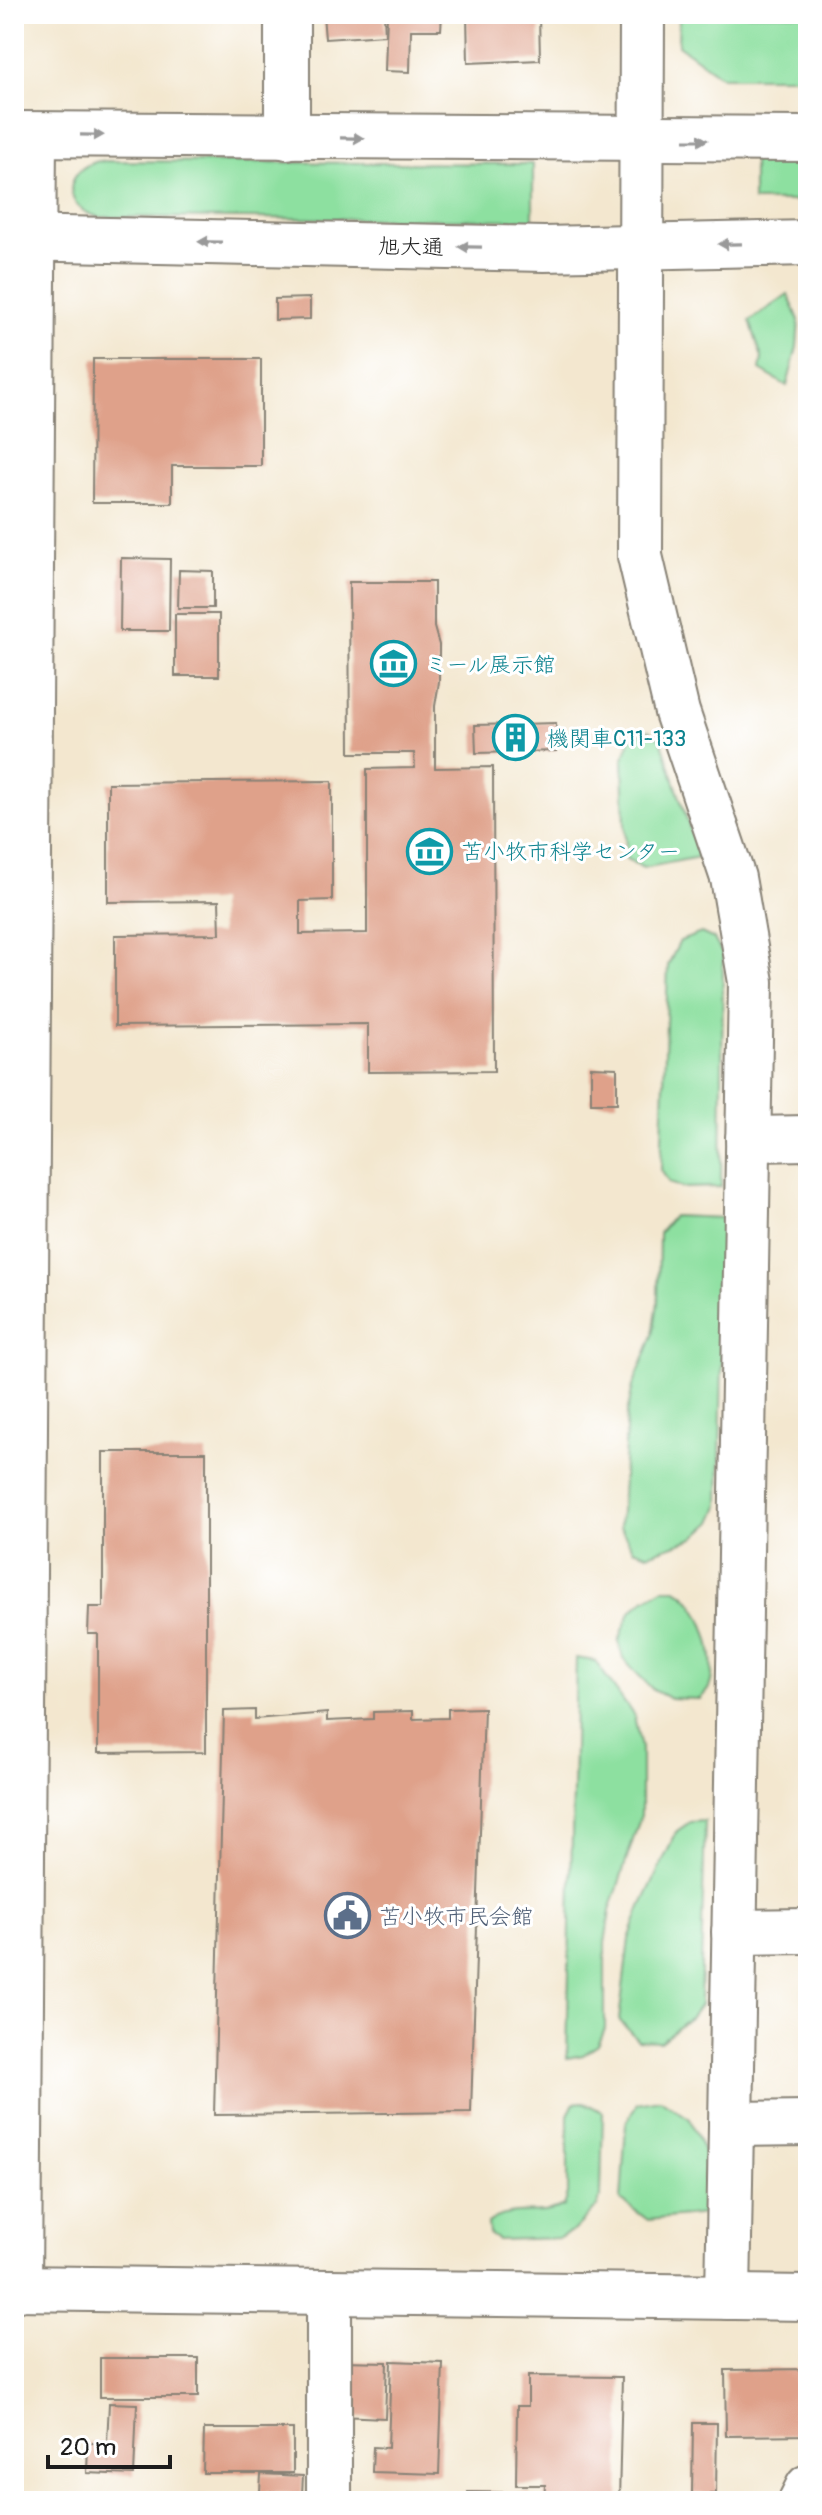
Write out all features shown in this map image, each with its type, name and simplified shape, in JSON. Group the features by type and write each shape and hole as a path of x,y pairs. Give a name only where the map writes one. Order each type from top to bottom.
{"street":[{"path":"287,14 287,137"},
{"path":"642,14 640,556 677,712 733,878 751,982 728,2297"},
{"path":"808,139 24,134 16,2288 808,2298"},
{"name":"旭大通","path":"24,238 528,249 808,243"},
{"path":"748,1139 808,1138"},
{"path":"734,1932 808,1931"},
{"path":"731,2124 808,2123"},
{"path":"329,2293 329,2501"},
{"path":"801,2501 808,2487"}],"green space":[{"path":"679,14 808,14 808,77 722,77 678,45"},
{"path":"753,155 808,155 808,201 753,201"},
{"path":"99,161 533,164 533,220 99,217 78,206 71,189 78,172"},
{"path":"788,294 799,320 797,347 787,386 760,370 762,358 750,321"},
{"path":"649,730 661,739 699,857 643,868 626,859 623,759 631,738"},
{"path":"701,933 714,939 723,955 721,1187 682,1188 669,1183 661,1170 668,965 680,941"},
{"path":"673,1216 725,1218 719,1506 712,1522 694,1538 648,1554 633,1549 620,1527 627,1413 633,1386 653,1335 658,1302 659,1233"},
{"path":"663,1589 676,1589 686,1596 702,1619 711,1649 712,1677 709,1688 700,1699 669,1698 653,1690 623,1659 619,1641 630,1612"},
{"path":"576,1658 595,1661 634,1716 641,1748 641,1815 610,1911 605,1943 605,2029 598,2045 583,2055 567,2058"},
{"path":"705,1821 700,2005 691,2017 660,2041 638,2040 619,2020 629,1939 677,1831 690,1822"},
{"path":"660,2099 690,2119 704,2151 704,2214 648,2220 621,2200 626,2124 637,2103"},
{"path":"583,2102 603,2112 601,2193 597,2207 572,2232 559,2238 498,2240 489,2234 488,2223 497,2218 516,2213 545,2212 564,2206 568,2194 568,2115 574,2103"}],"building":[{"path":"323,14 384,14 385,35 325,39"},
{"path":"387,14 442,14 441,30 411,30 410,72 385,71"},
{"path":"467,14 539,14 540,60 468,63"},
{"path":"310,298 310,319 275,320 275,299"},
{"path":"93,359 261,359 261,466 172,466 172,503 92,503"},
{"path":"121,558 170,559 169,631 120,631"},
{"path":"179,570 213,571 213,608 178,608"},
{"path":"349,582 434,582 434,627 439,645 435,768 493,767 494,1071 368,1072 368,1024 115,1026 115,935 220,934 219,901 108,902 108,783 332,781 332,900 300,901 300,934 367,933 367,769 415,768 414,753 350,753"},
{"path":"175,614 219,614 219,676 175,676"},
{"name":"機関車C11-133","path":"556,723 556,751 476,753 475,725"},
{"path":"591,1067 617,1068 617,1103 591,1103"},
{"path":"103,1452 206,1452 206,1752 98,1753 98,1634 88,1634 89,1607 103,1607"},
{"name":"苫小牧市民会館","path":"484,1708 471,2112 214,2115 224,1711 255,1710 255,1719 327,1713 327,1721 373,1719 373,1712 413,1711 413,1719 448,1718 448,1709"},
{"path":"100,2358 198,2358 198,2397 100,2397"},
{"path":"341,2361 387,2362 385,2418 339,2416"},
{"path":"391,2361 443,2363 439,2474 372,2472 373,2447 388,2448"},
{"path":"808,2369 808,2435 726,2436 725,2370"},
{"path":"528,2376 622,2377 619,2501 544,2501 545,2485 516,2485 517,2406 528,2406"},
{"path":"109,2403 137,2404 134,2475 87,2473 88,2443 107,2443"},
{"path":"693,2423 717,2423 716,2494 692,2494"},
{"path":"204,2429 293,2429 293,2473 203,2473"},
{"path":"261,2474 303,2476 302,2494 260,2492"},
{"path":"468,2492 530,2493 530,2501 468,2501"},
{"path":"153,2494 206,2496 206,2501 153,2501"},
{"path":"233,2496 264,2498 264,2501 232,2501"},
{"path":"348,2497 397,2498 397,2501 348,2501"}],"place":[{"name":"ミール展示館","path":"394,664"},
{"name":"機関車C11-133","path":"516,738"},
{"name":"苫小牧市科学センター","path":"430,851"},
{"name":"苫小牧市民会館","path":"348,1916"}]}
